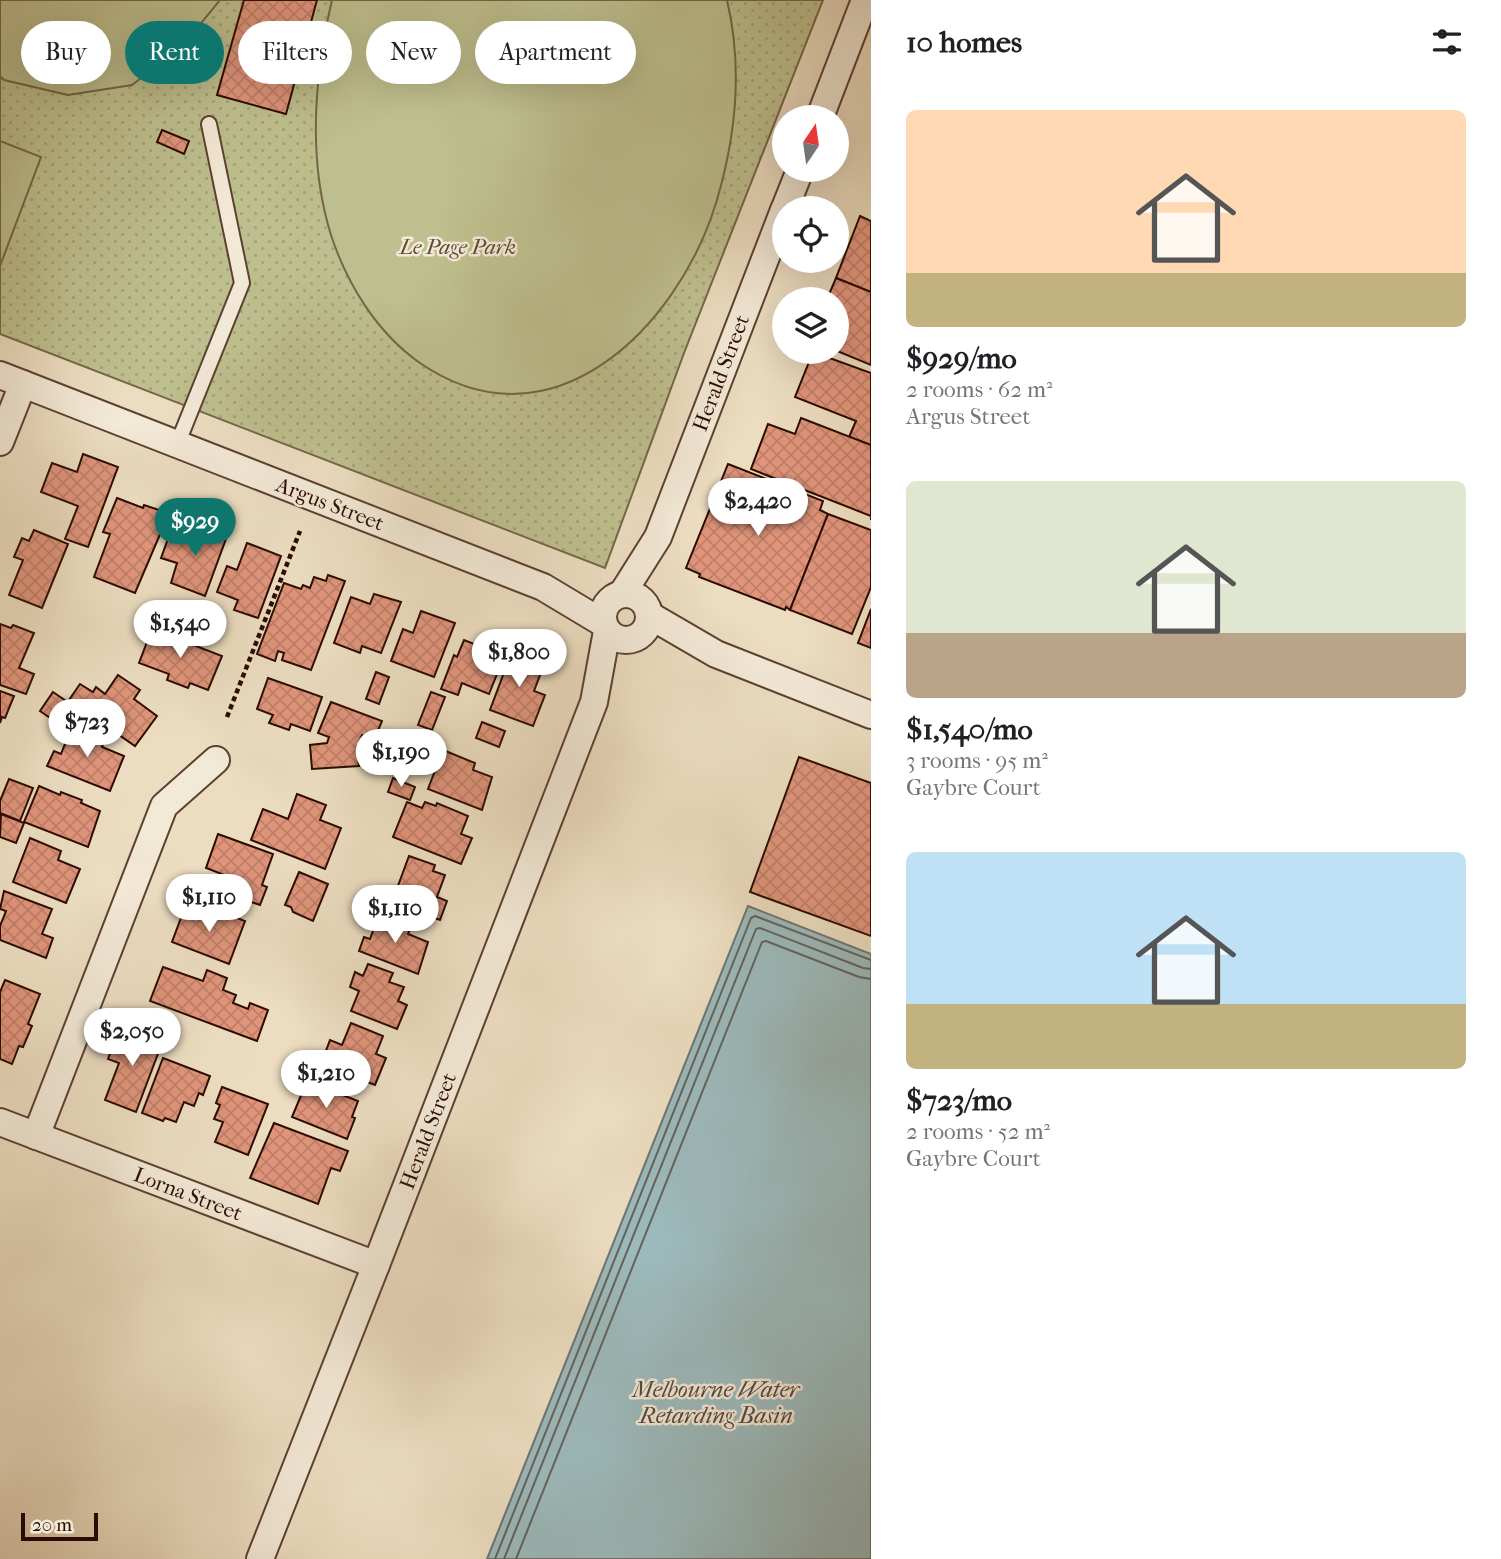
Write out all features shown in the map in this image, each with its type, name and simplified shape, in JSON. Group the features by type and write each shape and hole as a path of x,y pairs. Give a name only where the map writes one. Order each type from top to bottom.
{"street":[{"path":"825,105 865,0"},
{"name":"Herald Street","path":"260,1559 772,240"},
{"path":"0,442 11,379"},
{"name":"Argus Street","path":"11,379 871,715"},
{"path":"36,1136 164,806 216,760"},
{"name":"Lorna Street","path":"0,1122 376,1265"}],"lane":[{"path":"177,444 242,283 209,124"}],"path":[{"path":"227,717 300,531"}],"green space":[{"name":"Le Page Park","path":"0,0 823,0 782,105 772,105 772,130 684,353 605,568 0,334"},
{"path":"0,0 220,0 203,21 125,21 125,84 132,85 68,95 21,84 111,84 111,21 21,21 21,84 4,80 0,76"},
{"path":"332,0 727,0 736,77 732,128 723,178 698,249 672,293 640,332 603,364 562,385 517,394 469,387 420,363 404,351 377,322 355,289 331,235 323,206 316,147 318,84 352,84 352,21 328,21"},
{"path":"0,141 41,157 0,266"}],"water":[{"name":"Melbourne Water Retarding Basin","path":"748,906 871,954 871,1559 487,1559"}],"building":[{"path":"244,0 317,0 311,21 238,21"},
{"path":"238,21 238,84 294,84 286,114 217,95 220,84 224,84 224,70"},
{"path":"162,130 189,141 184,154 157,142"},
{"path":"860,216 871,221 871,292 836,278 838,273 849,273 849,244"},
{"path":"836,278 871,292 871,365 849,356 849,287 832,287"},
{"path":"808,364 846,364 871,373 871,445 849,437 856,421 795,397"},
{"path":"801,418 871,445 871,516 751,469 768,424 795,434"},
{"path":"83,454 118,467 88,547 65,539 78,506 41,492 52,463 77,472"},
{"path":"728,464 823,501 820,510 828,514 790,610 699,577 700,574 686,568"},
{"path":"117,498 143,508 144,505 165,512 161,524 164,525 135,593 94,577 110,534 103,532"},
{"path":"828,514 871,530 871,587 852,634 790,610"},
{"path":"194,523 227,536 205,596 171,583 177,563 161,558 169,536 186,542"},
{"path":"34,530 68,544 42,608 9,595 23,560 14,557 22,538 29,541"},
{"path":"247,543 281,556 258,618 234,610 238,600 217,592 227,566 237,570"},
{"path":"328,575 345,581 311,670 282,660 284,653 278,651 275,661 257,654 284,583 301,589 303,585 310,588 314,577 326,581"},
{"path":"374,594 401,602 381,653 362,646 360,653 334,643 351,597 370,604"},
{"path":"871,609 871,648 858,643"},
{"path":"421,611 455,623 434,677 391,661 403,629 413,633"},
{"path":"0,624 11,628 13,625 34,633 19,668 34,674 26,694 0,685"},
{"path":"152,629 222,656 208,690 190,683 188,688 167,680 169,674 139,663"},
{"path":"491,638 509,644 489,694 462,683 458,695 441,689 454,655 457,657 464,640 487,649"},
{"path":"514,646 535,654 531,666 542,670 534,691 545,695 533,726 490,710"},
{"path":"376,672 389,677 379,704 366,699"},
{"path":"118,675 140,690 134,699 157,716 135,746 69,700 80,684 93,692 96,687 105,694"},
{"path":"268,678 322,697 310,731 291,724 289,730 269,723 273,715 257,709"},
{"path":"0,691 14,696 5,718 2,717 0,723"},
{"path":"53,692 75,707 62,726 40,711"},
{"path":"431,692 445,697 432,730 418,725"},
{"path":"331,702 382,721 374,740 362,735 357,748 359,766 312,769 310,745 327,743 329,737 318,733"},
{"path":"482,722 505,731 499,747 476,738"},
{"path":"72,726 105,739 102,747 124,756 110,791 47,766 54,751 61,754"},
{"path":"443,750 475,763 473,770 492,777 482,810 428,789"},
{"path":"799,757 871,783 871,936 750,892"},
{"path":"393,778 415,787 410,800 388,792"},
{"path":"9,779 33,788 20,821 0,813 0,801"},
{"path":"39,786 82,800 81,803 100,811 88,847 24,822"},
{"path":"297,794 326,805 320,820 341,828 325,869 251,840 263,809 288,819"},
{"path":"407,802 422,808 425,802 436,806 437,803 468,816 461,834 472,838 461,864 393,837"},
{"path":"1,814 24,823 16,843 0,837"},
{"path":"218,834 273,854 262,885 267,887 260,905 221,891 227,876 206,868"},
{"path":"30,838 61,851 58,860 80,869 66,903 13,882"},
{"path":"409,856 435,865 433,871 445,875 437,897 447,901 440,920 392,902"},
{"path":"299,872 328,884 313,921 293,912 291,907 285,905"},
{"path":"4,891 52,909 42,934 53,938 46,958 0,940 0,926 6,911 0,909"},
{"path":"185,907 211,917 214,909 245,921 229,964 172,942"},
{"path":"379,914 411,927 408,934 428,942 418,974 359,951 364,937 370,939"},
{"path":"368,964 393,973 389,982 404,987 398,1001 407,1005 397,1029 351,1011 359,991 350,987 355,972 363,976"},
{"path":"163,967 203,981 207,970 227,978 223,990 236,995 233,1003 248,1009 250,1003 268,1010 257,1041 150,1001"},
{"path":"5,980 40,994 28,1024 32,1026 23,1047 19,1046 12,1064 0,1059 0,992"},
{"path":"351,1023 383,1036 376,1054 386,1058 375,1085 321,1064 330,1040 342,1045"},
{"path":"120,1027 162,1043 136,1112 105,1100 119,1063 108,1059"},
{"path":"163,1058 210,1076 203,1095 199,1093 194,1106 184,1102 176,1122 165,1118 163,1121 142,1113"},
{"path":"307,1081 358,1101 347,1139 292,1117"},
{"path":"222,1087 268,1104 248,1155 215,1142 223,1122 214,1119 220,1105 216,1103"},
{"path":"274,1123 348,1151 340,1171 331,1168 318,1204 250,1178"}]}
